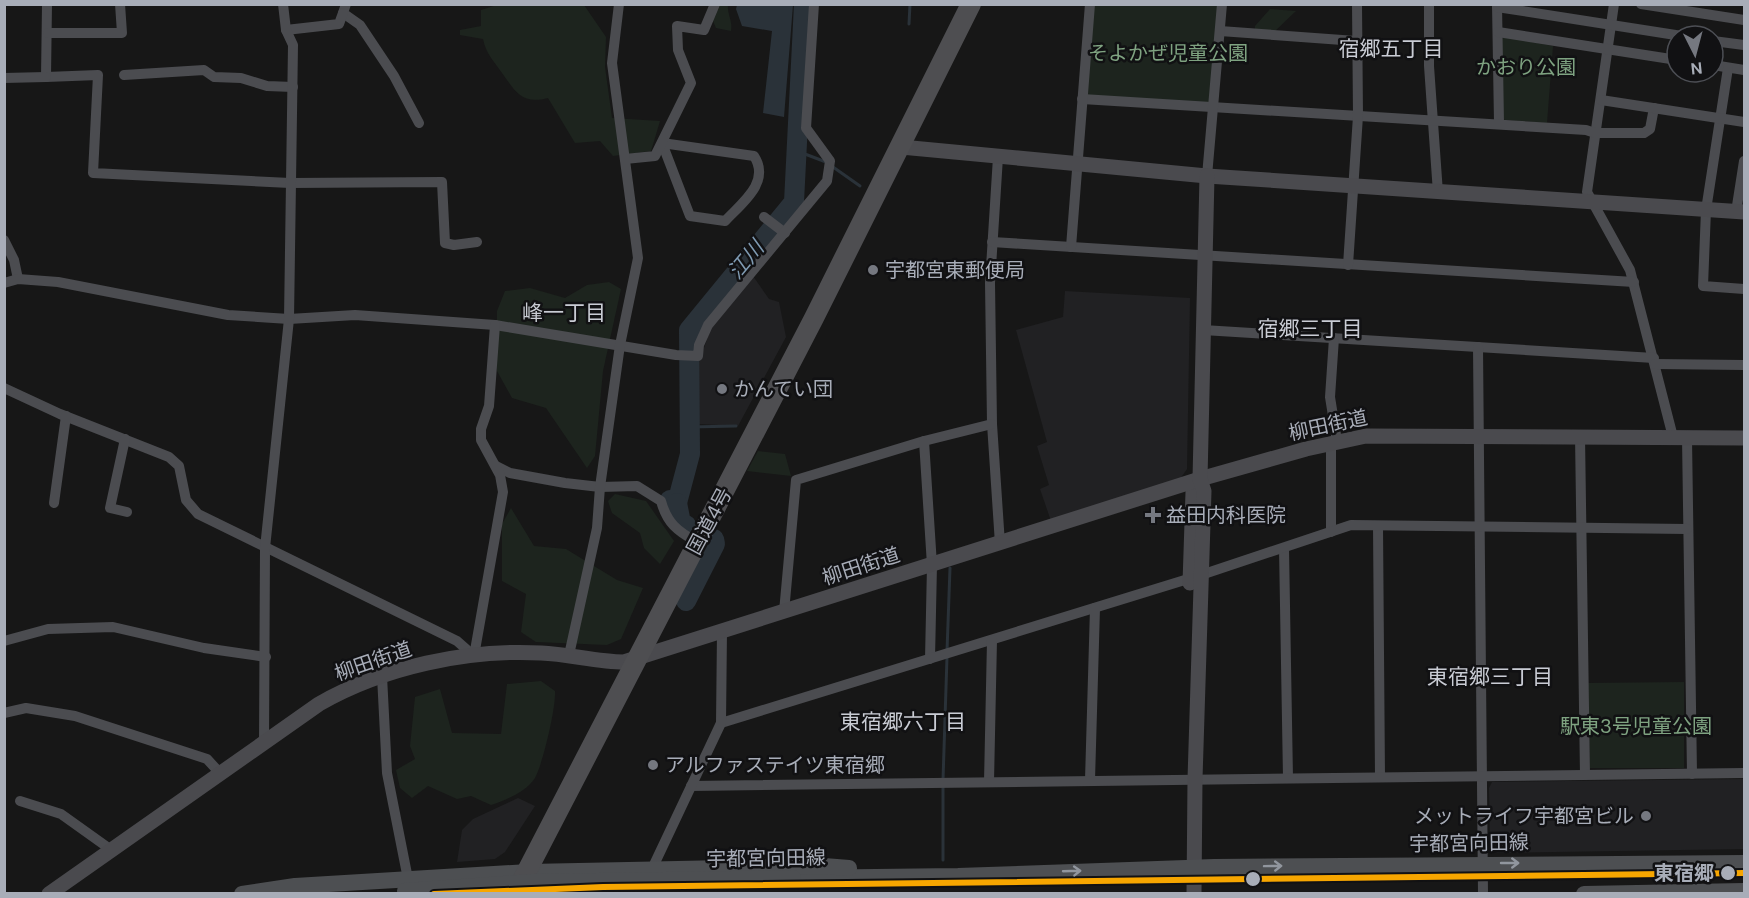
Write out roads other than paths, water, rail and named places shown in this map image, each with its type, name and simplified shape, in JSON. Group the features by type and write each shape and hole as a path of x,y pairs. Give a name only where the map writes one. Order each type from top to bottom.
{"highway":[{"name":"国道4号","path":"515,894 529,872 901,147 971,4"}],"main road":[{"name":"宇都宮向田線","path":"350,894 407,885 1014,873 1189,867 1744,863"},
{"path":"242,894 295,886 407,885 529,872 824,866 894,870 1004,868 1014,873"},
{"path":"1584,894 1744,891"}],"street":[{"path":"46,77 47,4"},
{"path":"48,33 122,33 120,4"},
{"path":"264,742 265,548 289,319 293,45 286,30 283,4"},
{"path":"569,655 597,528 600,487 620,345 638,258 612,63 619,4"},
{"path":"625,159 655,156 691,83 678,50 677,26 704,30 715,4"},
{"path":"4,282 18,279 58,282 228,315 289,319 355,315 495,325 680,356 698,357 699,345 708,325 748,273 827,181 830,161 806,128 814,4"},
{"path":"1071,247 1090,4"},
{"path":"1184,894 1189,867 1196,576 1204,491 1200,479 1207,176 1215,106 1222,4"},
{"path":"1348,265 1358,116 1357,4"},
{"path":"1429,4 1429,66 1438,193"},
{"path":"1614,4 1587,192 1595,203 1634,282 1654,361 1680,437 1687,529 1692,774"},
{"path":"1641,4 1744,20"},
{"path":"1499,123 1497,6 1665,33"},
{"path":"286,30 339,24 345,9 360,25 394,76 419,123"},
{"path":"1220,31 1356,42"},
{"path":"1498,32 1665,58"},
{"path":"1725,43 1744,45"},
{"path":"1725,67 1744,70"},
{"path":"1728,68 1706,210 1703,286 1744,289"},
{"path":"124,75 204,70 214,77 241,78 267,86 293,87"},
{"path":"4,78 98,75 93,173 290,183 442,182 445,243 454,245 477,242"},
{"path":"1082,99 1499,123 1586,130 1595,133 1644,133 1650,129 1654,108"},
{"path":"1601,100 1744,122"},
{"path":"662,143 754,156 760,164 758,185 725,221 690,216 662,143"},
{"path":"901,147 1207,176 1740,212 1744,161"},
{"path":"998,157 990,283 992,424 1000,544"},
{"path":"766,219 783,232"},
{"path":"4,240 14,260 18,279"},
{"path":"993,242 1634,282"},
{"path":"474,656 503,492 500,475 481,440 480,429 489,406 495,325"},
{"path":"1203,330 1478,347 1654,361 1744,365"},
{"path":"1331,532 1334,442 1330,397 1334,338"},
{"path":"1478,347 1478,435 1482,528 1483,894"},
{"path":"4,388 66,416 169,457 179,466 186,500 198,514 457,641 474,656"},
{"path":"54,503 66,416"},
{"path":"784,612 796,480 924,441 992,424"},
{"name":"柳田街道","path":"49,894 219,772 334,695 382,676 474,656 509,653 569,655 616,662 784,612 1200,479 1334,442 1376,435 1744,438"},
{"path":"1580,436 1585,775"},
{"path":"125,439 110,508 128,512"},
{"path":"924,441 932,565 930,659"},
{"path":"495,466 518,475 600,487 637,486 661,501 666,519 677,531 697,542"},
{"path":"721,723 1095,608 1352,525 1687,529"},
{"path":"1377,526 1380,777"},
{"path":"1284,548 1288,778"},
{"path":"1090,780 1095,608"},
{"path":"4,641 48,629 112,627 204,648 266,657"},
{"path":"652,869 721,723 722,631"},
{"path":"989,782 992,640"},
{"path":"382,676 387,773 407,885"},
{"path":"4,713 26,708 75,716 207,759 219,772"},
{"path":"691,786 1482,774 1744,773"},
{"path":"20,801 61,814 110,849"},
{"path":"1189,867 1194,894"}],"waterway":[{"name":"江川","path":"670,500 677,503 690,454 689,330 794,202 804,4"},
{"path":"909,24 910,4"},
{"path":"797,151 826,162"},
{"path":"833,167 860,186"},
{"path":"690,427 736,426"},
{"path":"677,503 681,523 686,525"},
{"path":"686,601 715,544 714,539"},
{"path":"947,651 950,568"},
{"path":"943,780 947,657"},
{"path":"943,786 943,860"}],"place":[{"name":"宇都宮東郵便局","path":"873,270"},
{"name":"かんてい団","path":"722,389"},
{"name":"益田内科医院","path":"1153,515"},
{"name":"アルファステイツ東宿郷","path":"653,765"},
{"name":"メットライフ宇都宮ビル","path":"1646,816"},
{"name":"東宿郷","path":"1728,873"}],"district":[{"name":"宿郷五丁目","path":"1391,49"},
{"name":"峰一丁目","path":"564,313"},
{"name":"宿郷三丁目","path":"1310,329"},
{"name":"東宿郷三丁目","path":"1490,677"},
{"name":"東宿郷六丁目","path":"903,722"}],"park label":[{"name":"そよかぜ児童公園","path":"1168,53"},
{"name":"かおり公園","path":"1526,67"},
{"name":"駅東3号児童公園","path":"1636,726"}]}
